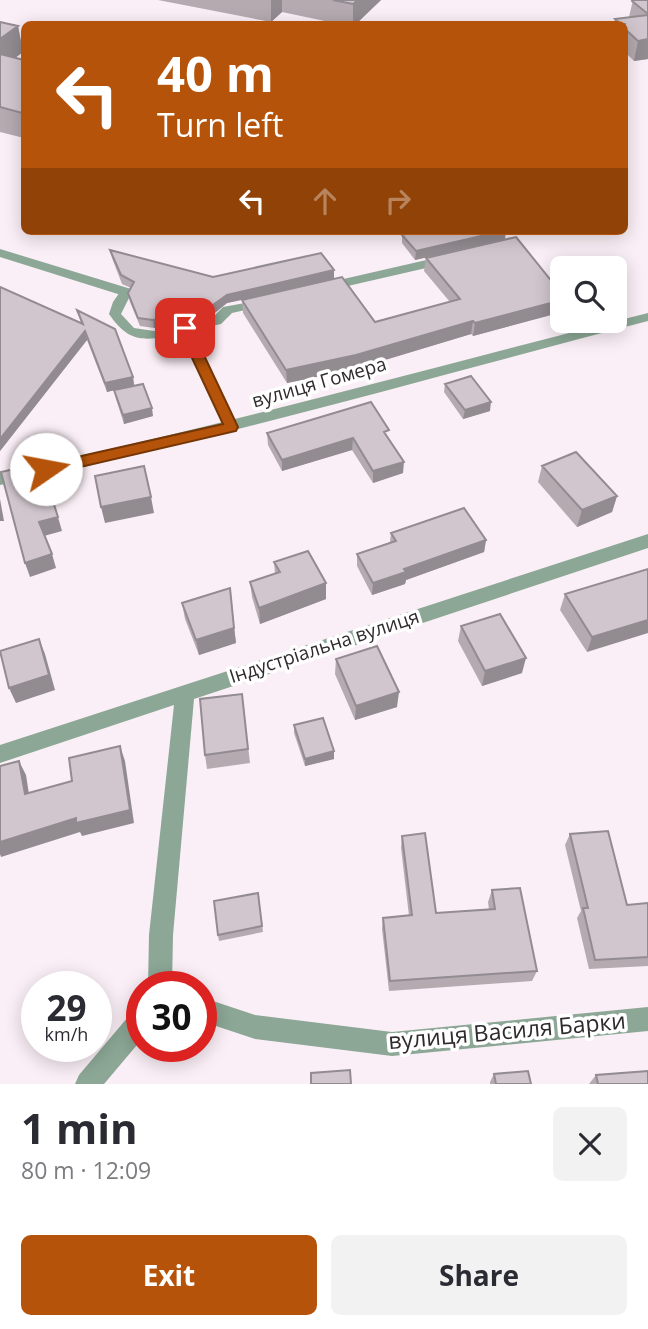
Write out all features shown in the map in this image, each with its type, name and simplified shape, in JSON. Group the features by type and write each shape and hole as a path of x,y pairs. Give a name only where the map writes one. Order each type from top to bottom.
{"street":[{"path":"0,253 126,292"},
{"name":"вулиця Гомера","path":"0,479 231,427 379,385 648,317"},
{"name":"Індустріальна вулиця","path":"0,754 648,541"},
{"path":"160,971 161,935 185,692"},
{"name":"вулиця Василя Барки","path":"217,1014 255,1027 392,1044 648,1019"},
{"path":"88,1084 126,1039"}],"lane":[{"path":"308,291 454,257"},
{"path":"126,292 118,302 115,314 129,333 140,336 216,321 228,310 281,298"},
{"path":"185,328 231,427"}],"building":[{"path":"333,0 358,0 353,4"},
{"path":"648,0 648,14 632,1"},
{"path":"648,15 648,39 638,41 628,32 628,21 615,19"},
{"path":"0,22 18,26 0,39"},
{"path":"0,54 21,59 21,113 0,107"},
{"path":"402,235 486,235 416,251"},
{"path":"516,237 550,279 550,303 475,323 473,321 356,355 286,370 242,300 342,277 375,322 460,299 426,258"},
{"path":"110,250 213,277 321,253 334,270 227,295 210,307 153,320 138,318 128,293 134,282 121,275"},
{"path":"0,287 83,324 77,310 115,329 133,377 105,383 85,331 0,439"},
{"path":"471,376 491,402 465,410 445,384"},
{"path":"143,384 152,408 123,415 114,390"},
{"path":"371,402 389,430 384,432 404,462 373,471 353,438 282,460 267,433"},
{"path":"576,452 617,496 582,510 542,466"},
{"path":"144,466 151,497 101,507 95,476"},
{"path":"19,468 28,491 48,486 58,517 39,522 52,554 25,563 1,472"},
{"path":"464,508 486,540 373,583 357,554 396,541 391,533"},
{"path":"308,551 326,583 259,608 250,582 280,572 274,562"},
{"path":"648,569 648,620 592,637 565,594"},
{"path":"230,588 234,628 196,640 182,603"},
{"path":"500,614 526,658 485,671 461,626"},
{"path":"39,639 49,675 9,688 0,651"},
{"path":"377,646 399,692 356,706 336,659"},
{"path":"242,694 248,749 205,755 200,699"},
{"path":"323,718 334,751 305,759 294,725"},
{"path":"120,746 130,810 76,823 76,818 0,842 0,766 19,761 25,794 72,781 69,758"},
{"path":"608,831 627,905 648,903 648,957 595,960 583,908 588,908 570,834"},
{"path":"425,833 436,913 495,909 492,890 520,888 537,971 390,981 383,918 412,915 402,836"},
{"path":"258,893 262,926 218,935 214,901"},
{"path":"350,1070 351,1084 311,1084 311,1073"},
{"path":"528,1071 531,1084 496,1084 494,1074"},
{"path":"648,1071 648,1084 598,1084 596,1075"}],"route":[{"path":"46,469 231,427 185,328"}]}
